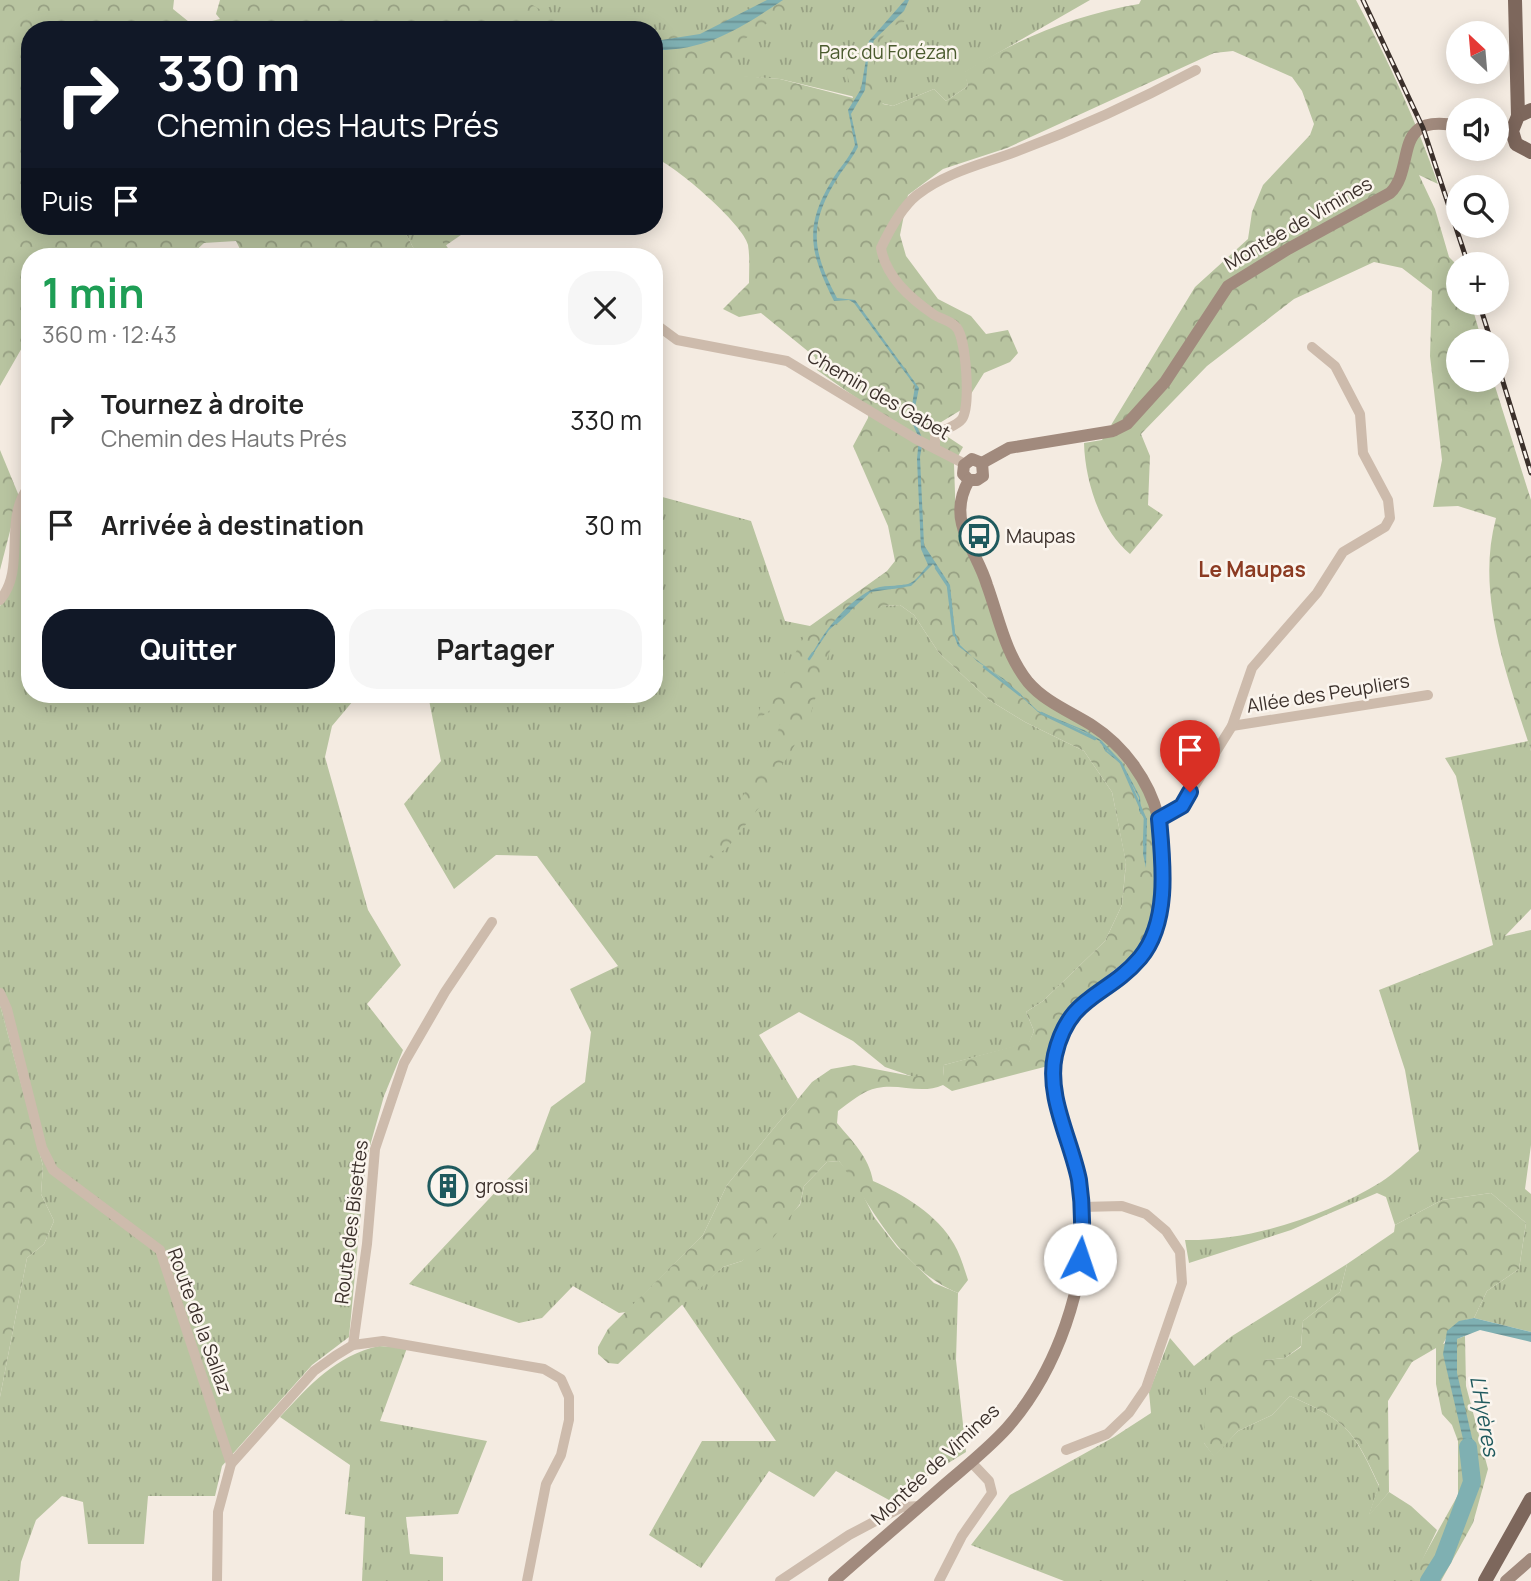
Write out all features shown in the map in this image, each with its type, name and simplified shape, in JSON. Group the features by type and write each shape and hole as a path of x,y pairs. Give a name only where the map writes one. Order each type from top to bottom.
{"main road":[{"path":"1515,0 1516,69 1525,113 1512,131 1516,144 1530,156"},
{"path":"1516,69 1531,103"},
{"path":"1485,1581 1526,1522 1531,1499"}],"street":[{"path":"925,443 956,423 964,413 967,390 960,336 955,325 934,315 890,275 881,248 887,235 915,197 949,174 1016,152 1139,101 1196,70"},
{"name":"Montée de Vimines","path":"982,463 1010,448 1114,431 1127,424 1166,382 1228,286 1288,249 1390,193 1398,182 1409,139 1418,131 1439,124 1446,125"},
{"name":"Chemin des Gabet","path":"663,330 677,340 787,361 965,464"},
{"path":"1159,819 1182,806 1232,726 1252,668 1317,593 1343,552 1385,527 1390,518 1388,500 1363,453 1360,414 1335,366 1312,347"},
{"path":"972,459 982,463 983,476 977,480 969,480 963,474 965,464 972,459"},
{"name":"Montée de Vimines","path":"834,1581 971,1462 1022,1409 1053,1356 1074,1295 1080,1259 1083,1207 1056,1092 1055,1058 1069,1019 1091,995 1140,958 1156,930 1160,910 1163,857 1159,819 1148,790 1127,757 1102,732 1039,692 1014,659 962,524 960,500 969,480"},
{"path":"0,600 11,580 18,500 21,496"},
{"name":"Allée des Peupliers","path":"1232,726 1429,695"},
{"name":"Route des Bisettes","path":"353,1345 378,1140 404,1063 445,992 492,922"},
{"name":"Route de la Sallaz","path":"0,993 42,1148 53,1170 160,1250 231,1464"},
{"path":"1066,1450 1107,1434 1129,1413 1146,1388 1182,1283 1180,1252 1166,1231 1146,1214 1122,1206 1083,1207"},
{"path":"217,1581 218,1512 231,1464 314,1370 353,1345 383,1341 544,1369 561,1379 569,1397 569,1420 561,1455 546,1484 527,1581"},
{"path":"939,1581 962,1536 992,1493 989,1481 971,1462"},
{"path":"780,1581 849,1535 902,1507 910,1504 920,1506"},
{"path":"1506,1581 1531,1559"}],"green space":[{"path":"0,0 174,0 173,9 188,21 21,21 21,235 407,235 413,248 240,248 236,241 204,243 199,248 21,248 21,349 0,386"},
{"path":"220,0 524,0 553,17 566,21 212,21 220,19 216,14"},
{"name":"Parc du Forézan","path":"476,0 1090,0 965,72 968,86 946,101 934,89 893,106 780,79 663,72 663,21 471,21"},
{"path":"762,0 800,0 739,43 732,75 780,79 853,98 846,70 854,55 868,58 881,23 901,0 914,0 904,22 885,35 875,57 878,94 883,104 893,106 934,89 946,101 968,86 964,72 1027,38 1092,14 1139,4 1141,0 1356,0 1401,90 1438,184 1419,175 1435,209 1448,252 1446,315 1474,315 1479,329 1446,329 1446,392 1497,392 1531,500 1531,751 1504,665 1492,606 1489,577 1496,518 1458,506 1433,507 1442,460 1430,356 1432,291 1402,268 1374,262 1294,299 1207,366 1141,434 1150,456 1148,505 1163,515 1130,554 1110,531 1096,503 1087,473 1084,443 1102,440 1195,287 1248,239 1252,212 1263,185 1310,135 1314,124 1302,91 1292,77 1233,51 1214,53 1007,148 943,169 908,195 900,235 906,256 938,299 971,316 986,334 1008,330 1018,353 1010,362 984,373 961,410 933,427 963,447 954,464 956,522 1022,682 1094,726 1144,787 1158,828 1163,867 1146,944 1076,1001 1052,1040 1048,1066 952,1091 943,1085 927,1089 872,1089 838,1111 837,1123 864,1157 873,1181 919,1207 939,1224 954,1244 968,1280 958,1293 920,1269 904,1253 839,1161 827,1162 804,1186 800,1204 769,1243 742,1261 723,1267 618,1364 608,1363 598,1354 598,1347 608,1329 703,1235 727,1185 812,1082 831,1069 854,1065 911,1076 943,1076 944,1065 1029,1042 1034,1031 1026,1012 1043,1001 1105,941 1122,905 1126,863 1112,792 1084,751 1025,722 989,700 939,653 914,615 900,605 882,606 860,619 831,647 809,719 788,757 774,775 765,800 728,847 706,863 777,734 786,706 776,706 757,720 761,704 779,683 810,626 887,571 895,561 888,526 853,446 868,418 869,407 817,370 815,357 761,313 739,317 723,309 749,283 748,245 735,224 708,197 663,162 663,32 704,30"},
{"path":"407,235 439,235 448,248 413,248"},
{"path":"438,235 461,235 445,246"},
{"path":"0,450 19,496 0,570"},
{"path":"663,497 751,521 785,621 810,626 882,606 900,605 914,615 939,653 989,700 1025,722 1084,751 1112,792 1126,862 1122,905 1105,941 1043,1001 1026,1012 1034,1031 1029,1043 944,1065 943,1076 911,1076 885,1067 853,1041 799,1012 759,1035 798,1099 727,1185 703,1235 626,1312 619,1313 573,1286 542,1318 519,1323 409,1284 535,1150 551,1107 585,1082 591,1032 570,989 618,966 537,856 496,855 454,889 404,804 441,761 430,703 663,703"},
{"path":"21,512 21,703 351,703 332,726 325,757 368,910 401,965 367,1004 403,1050 384,1096 366,1160 349,1337 312,1365 222,1466 215,1496 148,1496 144,1544 88,1544 83,1502 62,1496 36,1520 21,1562 19,1581 0,1581 0,1397 27,1258 44,1244 54,1221 41,1194 43,1166 0,1005 0,606 15,580"},
{"path":"1528,741 1531,751 1531,909 1505,936 1531,930 1531,1145 1525,1189 1531,1194 1531,1332 1474,1318 1487,1291 1519,1269 1526,1223 1491,1193 1442,1200 1395,1225 1386,1197 1377,1193 1291,1230 1189,1263 1185,1240 1236,1236 1312,1216 1381,1182 1419,1151 1405,1070 1379,990 1493,945 1456,776 1445,758"},
{"path":"0,1005 43,1166 41,1194 54,1221 44,1244 27,1258 0,1397"},
{"path":"839,1161 856,1181 874,1217 897,1247 934,1283 958,1293 956,1360 966,1452 889,1500 836,1471 814,1497 769,1471 701,1568 649,1535 702,1441 776,1441 681,1303 723,1267 742,1261 800,1205 804,1186 827,1162"},
{"path":"1491,1193 1526,1223 1519,1269 1487,1291 1474,1318 1454,1326 1443,1344 1465,1336 1466,1386 1488,1469 1473,1523 1441,1581 1410,1581 1458,1495 1458,1441 1452,1425 1442,1414 1436,1384 1436,1348 1412,1362 1388,1401 1389,1492 1368,1517 1379,1485 1362,1451 1336,1420 1290,1396 1272,1415 1238,1431 1214,1457 1204,1443 1206,1387 1216,1367 1251,1348 1265,1360 1285,1358 1301,1347 1303,1321 1340,1292 1347,1264 1394,1232 1395,1225 1442,1200"},
{"path":"1347,1264 1340,1292 1303,1321 1301,1346 1285,1358 1265,1360 1204,1443 1214,1456 1238,1431 1272,1415 1290,1396 1336,1420 1362,1451 1379,1486 1369,1515 1389,1492 1411,1506 1437,1530 1412,1581 1064,1581 971,1545 1010,1495 1114,1437 1151,1413 1149,1392 1170,1338 1194,1366 1232,1336"},
{"path":"379,1346 407,1348 380,1421 487,1441 458,1514 406,1517 410,1554 443,1557 443,1581 362,1581 365,1517 345,1514 350,1465 280,1417 336,1364"}],"water":[{"path":"767,0 783,0 723,36 691,46 663,50 663,40 700,34"},
{"path":"905,0 909,0 904,11 874,40 868,60 865,90 851,114 858,147 822,207 818,222 818,250 828,281 837,298 855,300 919,388 913,417 923,440 920,457 924,545 950,585 955,633 960,645 972,657 958,646 954,635 949,587 933,564 911,586 871,592 829,630 809,660 827,630 852,603 875,588 911,583 928,565 921,549 917,459 919,438 910,418 915,386 854,303 849,300 834,301 820,269 813,242 816,214 822,198 855,145 848,110 861,89 869,41"},
{"path":"990,670 1004,679 1038,711 1084,730 1102,741 1106,750 1122,763 1140,797 1141,811 1147,819 1146,868 1143,854 1145,819 1139,811 1139,798 1121,764 1105,751 1101,742 1083,731 1038,712"},
{"path":"1474,1318 1531,1332 1531,1342 1480,1330 1457,1339 1457,1373 1479,1468 1464,1469 1463,1439 1443,1354 1447,1331 1459,1321"}],"waterway":[{"path":"936,568 948,586 954,635"},
{"path":"890,588 904,586"},
{"path":"836,623 849,611"},
{"path":"809,659 813,653"},
{"path":"984,667 1020,695"},
{"path":"1041,713 1095,739"},
{"path":"1101,742 1121,763 1145,818 1144,845"},
{"name":"L'Hyères","path":"1429,1581 1443,1559 1472,1482 1468,1447"}],"railway":[{"path":"1363,0 1423,128 1464,252"},
{"path":"1483,315 1487,329"},
{"path":"1506,392 1531,473"}],"place":[{"name":"Maupas","path":"979,536"},
{"name":"grossi","path":"448,1186"}],"district":[{"name":"Le Maupas","path":"1252,570"}],"route":[{"path":"1080,1259 1083,1207 1056,1092 1053,1073 1055,1058 1061,1035 1081,1004 1129,968 1149,944 1156,930 1160,910 1163,857 1159,819 1182,806 1190,792"}]}
